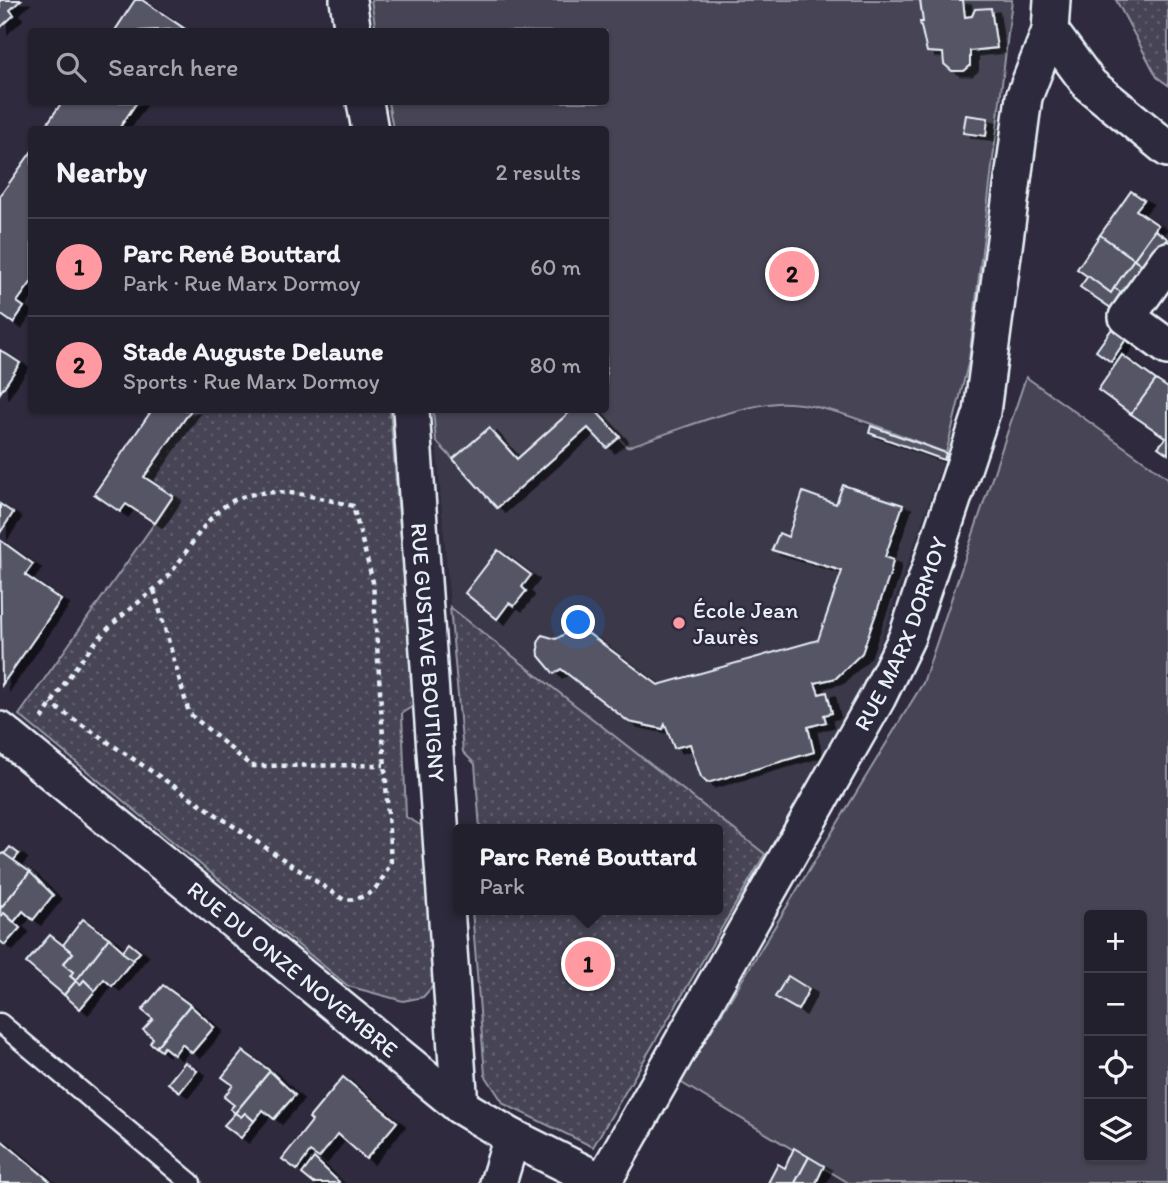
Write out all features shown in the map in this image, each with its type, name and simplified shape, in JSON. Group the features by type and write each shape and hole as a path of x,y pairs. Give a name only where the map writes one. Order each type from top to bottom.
{"street":[{"path":"348,0 352,28"},
{"path":"1051,16 1090,85 1168,149"},
{"name":"RUE MARX DORMOY","path":"603,1183 878,697 907,637 982,412 1024,97 1051,16"},
{"path":"366,105 369,126"},
{"path":"1168,260 1127,317 1168,347"},
{"name":"RUE GUSTAVE BOUTIGNY","path":"411,413 460,1106"},
{"name":"RUE DU ONZE NOVEMBRE","path":"11,739 460,1106 512,1137 603,1183"},
{"path":"498,1183 512,1137"}],"lane":[{"path":"0,1023 191,1183"}],"path":[{"path":"11,739 51,704 105,631 154,590 209,521 235,500 266,492 316,497 353,506 373,582 391,862 379,885 362,899 344,900 51,704"},
{"path":"154,590 189,713 251,766 384,765"}],"shaded area":[{"path":"371,0 1012,0 969,360 946,453 839,413 817,407 777,403 721,415 627,447 598,413 609,413 609,126 392,126 389,105 609,105 609,28 376,28"},
{"path":"1116,0 1168,0 1168,85 1157,77"},
{"path":"1026,377 1168,478 1168,1183 849,1183 680,1082 923,683"},
{"name":"École Jean Jaurès","path":"777,403 822,409 946,453 876,655 849,709 765,854 450,607 436,441 453,458 489,428 529,446 568,413 598,413 620,437"},
{"path":"189,413 390,413 415,705 402,713 406,817 424,827 435,984 423,997 403,1001 348,986 19,715 173,497 144,477"},
{"path":"433,413 569,413 517,459 489,428 453,459 436,441"},
{"path":"450,607 765,854 593,1147 504,1104 485,1075 472,915 723,915 723,824 480,824 475,764 463,752"}],"building":[{"path":"0,0 21,0 10,10 14,15 0,28"},
{"path":"135,0 142,0 184,28 117,28"},
{"path":"920,0 963,0 965,17 972,16 975,9 991,8 997,48 970,51 970,66 964,71 952,71 944,64 943,53 927,52 920,22 923,22"},
{"path":"60,105 135,105 121,126 46,126"},
{"path":"966,115 988,118 986,136 963,133"},
{"path":"28,157 28,287 17,302 24,307 13,323 0,314 0,196"},
{"path":"1131,191 1144,200 1136,210 1158,225 1134,259 1100,235"},
{"path":"1155,230 1168,239 1147,269 1134,259"},
{"path":"1100,235 1134,259 1111,293 1077,269"},
{"path":"1134,259 1145,267 1125,296 1114,288"},
{"path":"1088,276 1111,293 1114,288 1121,292 1111,308 1080,287"},
{"path":"1116,323 1130,333 1111,362 1096,351"},
{"path":"0,350 20,363 0,393"},
{"path":"1122,355 1156,380 1131,414 1098,390"},
{"path":"1156,380 1168,388 1168,454 1158,447 1166,438 1131,414"},
{"path":"150,413 189,413 144,477 173,496 155,523 126,504 120,512 94,494"},
{"path":"569,413 598,413 620,437 607,448 588,428 497,508 453,459 489,428 517,459"},
{"path":"871,426 946,453 944,460 869,433"},
{"path":"843,485 903,505 885,557 893,560 890,574 862,653 836,678 815,683 819,694 827,692 832,713 824,715 826,722 808,727 814,752 707,783 701,777 690,744 674,748 665,724 663,729 629,722 561,669 554,674 539,656 538,643 542,635 556,639 568,632 589,634 658,685 818,640 842,571 772,550 779,533 788,537 803,492 836,504"},
{"path":"0,504 13,513 0,533"},
{"path":"0,540 33,564 25,575 61,600 2,685"},
{"path":"498,550 531,575 522,587 526,591 514,606 509,603 497,619 465,593"},
{"path":"10,847 19,854 13,861 4,854"},
{"path":"3,853 30,872 0,909 0,856"},
{"path":"30,872 53,895 33,920 23,911 14,922 4,913 1,919 0,909"},
{"path":"4,913 20,928 5,945 0,941 0,918"},
{"path":"83,919 109,938 76,981 70,976 73,972 63,964 73,953 63,945"},
{"path":"50,935 73,953 63,964 73,972 70,976 76,981 64,995 26,963"},
{"path":"109,938 133,960 112,986 104,979 95,991 84,980 80,985 76,981"},
{"path":"129,943 140,952 133,960 122,952"},
{"path":"788,976 809,989 798,1010 775,997"},
{"path":"84,980 95,991 80,1009 64,995 76,981 80,985"},
{"path":"163,985 190,1005 156,1047 150,1043 153,1038 143,1030 153,1019 142,1010"},
{"path":"190,1005 214,1027 192,1053 182,1044 174,1055 164,1047 161,1051 156,1047"},
{"path":"243,1051 270,1071 235,1113 230,1109 234,1105 224,1097 233,1085 222,1077"},
{"path":"185,1062 197,1071 180,1092 168,1083"},
{"path":"270,1071 295,1095 274,1119 263,1110 254,1121 245,1113 241,1117 235,1113"},
{"path":"343,1077 397,1122 366,1159 338,1134 319,1158 310,1152 297,1170 282,1159 312,1121 309,1118"},
{"path":"235,1113 241,1117 245,1113 254,1121 241,1138 224,1125"},
{"path":"0,1139 52,1183 0,1183"},
{"path":"794,1148 809,1157 795,1183 768,1183 778,1164 785,1168"},
{"path":"809,1157 824,1166 816,1183 795,1183"},
{"path":"314,1158 338,1183 313,1183 302,1174"}],"place":[{"name":"Stade Auguste Delaune","path":"792,274"},
{"name":"École Jean Jaurès","path":"679,623"},
{"name":"Parc René Bouttard","path":"588,964"}]}
